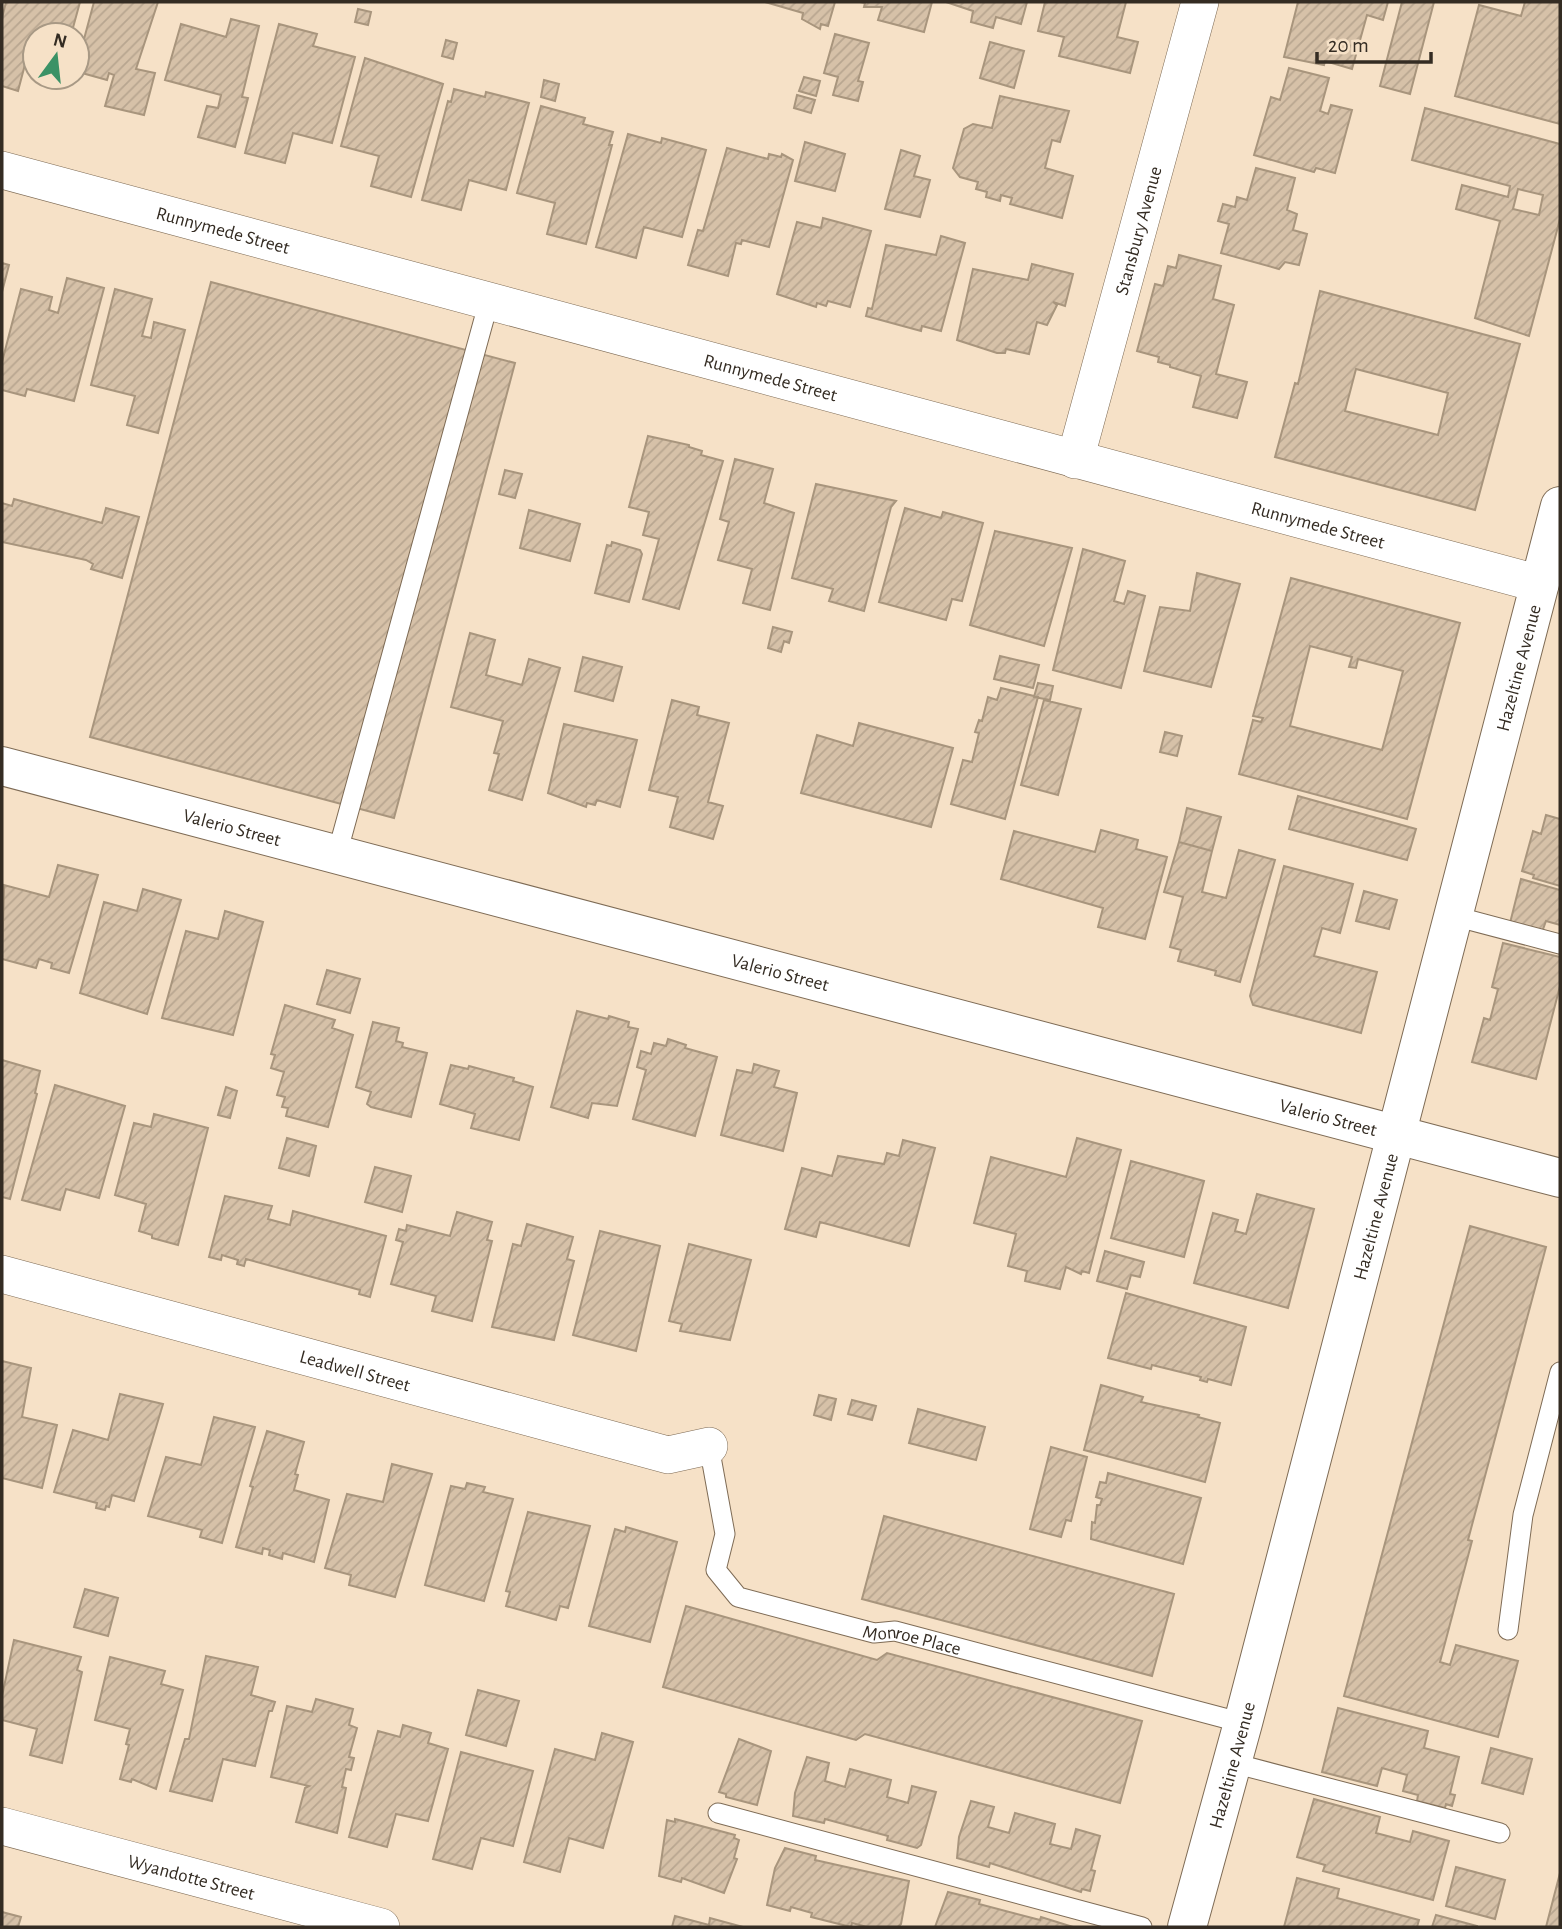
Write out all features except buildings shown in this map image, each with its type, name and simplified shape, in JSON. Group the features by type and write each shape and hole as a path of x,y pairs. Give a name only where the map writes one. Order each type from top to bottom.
{"street":[{"name":"Stansbury Avenue","path":"1075,460 1200,2"},
{"name":"Runnymede Street","path":"2,170 1540,584"},
{"name":"Hazeltine Avenue","path":"1187,1927 1233,1763 1560,506"},
{"name":"Valerio Street","path":"2,766 1560,1178"},
{"name":"Leadwell Street","path":"2,1274 668,1455 709,1446"},
{"name":"Wyandotte Street","path":"2,1825 382,1927"}],"lane":[{"path":"337,854 489,301"},
{"path":"1454,916 1560,944"},
{"path":"1508,1630 1523,1515 1560,1372"},
{"name":"Monroe Place","path":"709,1446 725,1534 716,1570 738,1597 874,1633 895,1631 1243,1723"},
{"path":"1233,1763 1500,1833"},
{"path":"718,1813 1142,1927"}]}
